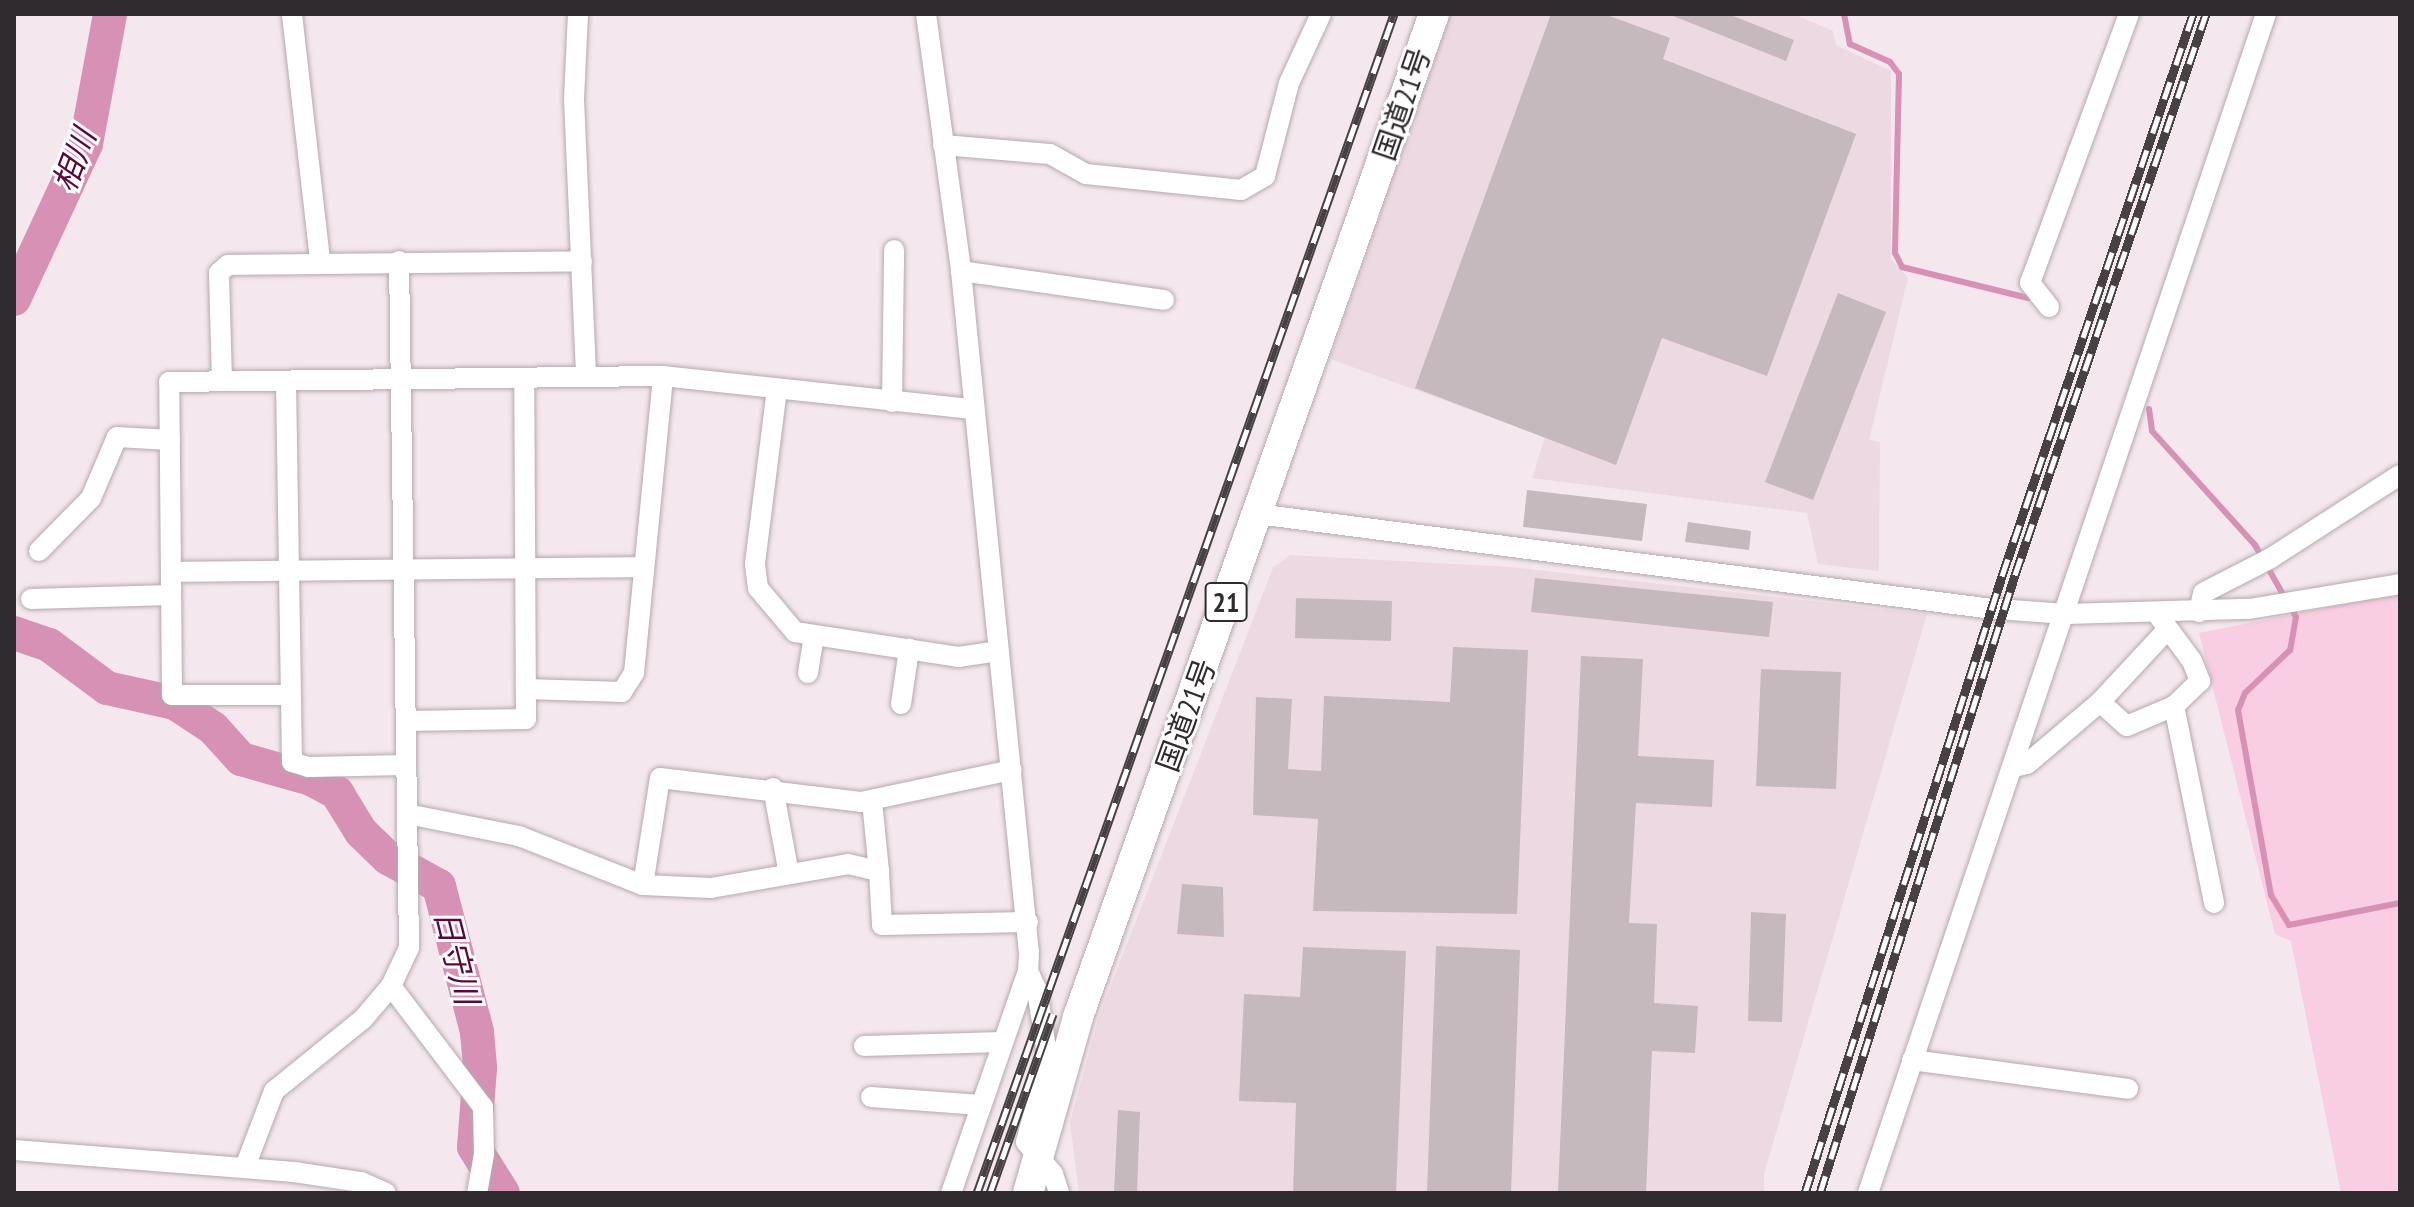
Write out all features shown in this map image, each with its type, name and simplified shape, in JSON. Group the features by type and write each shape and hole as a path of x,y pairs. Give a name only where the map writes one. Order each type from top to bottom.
{"highway":[{"name":"国道21号","path":"1028,1193 1078,1017 1434,14"}],"street":[{"path":"292,14 320,261"},
{"path":"578,14 574,73 586,377"},
{"path":"926,14 961,271 1028,922 1028,971 951,1193"},
{"path":"943,145 1050,154 1086,174 1241,190 1265,176 1289,83 1321,14"},
{"path":"2049,307 2030,283 2129,14"},
{"path":"1868,1193 2266,14"},
{"path":"892,402 894,250"},
{"path":"222,381 219,273 228,265 320,261 582,261"},
{"path":"245,1167 274,1091 363,1019 391,986 409,948 399,261"},
{"path":"961,271 1164,300"},
{"path":"291,695 172,695 169,382 663,376 974,409"},
{"path":"526,689 622,692 634,673 663,376"},
{"path":"406,721 526,719 524,378"},
{"path":"286,381 292,762 308,767 406,765"},
{"path":"777,389 757,576 758,588 795,632 958,657 999,651"},
{"path":"39,551 91,498 117,437 170,440"},
{"path":"2199,612 2203,593 2271,558 2400,475"},
{"path":"1257,514 1985,608 2162,623 2199,612 2400,584"},
{"path":"171,572 644,567"},
{"path":"31,599 171,595"},
{"path":"2014,767 2027,764 2100,702 2162,623"},
{"path":"2100,702 2127,726 2174,706 2200,681 2192,661 2162,623"},
{"path":"808,673 814,635"},
{"path":"901,704 909,649"},
{"path":"2174,706 2214,903"},
{"path":"643,885 660,778 872,801 1012,770"},
{"path":"773,788 789,874"},
{"path":"872,801 882,925 1028,922"},
{"path":"407,814 519,836 643,885 711,888 848,864 879,871"},
{"path":"1028,971 1037,990 1047,1049 1026,1142 1053,1174 1059,1193"},
{"path":"391,986 483,1107 484,1154 477,1193"},
{"path":"864,1046 1002,1042"},
{"path":"1912,1060 2128,1089"},
{"path":"871,1097 981,1105"},
{"path":"14,1150 245,1167 361,1182 386,1193"}],"shaded area":[{"path":"1450,14 1793,14 1833,31 1836,45 1891,71 1891,259 1908,278 1869,440 1880,442 1879,571 1818,564 1807,513 1532,478 1545,437 1330,359"},
{"path":"1290,555 1510,567 1927,614 1764,1174 1764,1193 1079,1193 1070,1122 1099,1016 1273,568"},
{"path":"2400,593 2400,1193 2341,1193 2291,941 2275,934 2199,633"}],"building":[{"path":"1551,14 1604,14 1670,38 1663,59 1856,134 1767,376 1662,338 1616,465 1415,388"},
{"path":"1668,14 1728,14 1794,40 1786,61"},
{"path":"1838,293 1886,312 1813,500 1765,482"},
{"path":"1527,490 1647,504 1642,541 1523,527"},
{"path":"1688,522 1751,531 1749,550 1685,542"},
{"path":"1535,578 1773,602 1769,637 1531,612"},
{"path":"1296,598 1392,601 1391,641 1295,638"},
{"path":"1453,647 1528,650 1517,914 1313,911 1318,819 1253,815 1256,697 1292,699 1288,769 1321,771 1324,696 1450,702"},
{"path":"1581,656 1643,659 1638,756 1714,760 1712,807 1636,803 1629,923 1657,924 1654,1003 1698,1006 1695,1053 1652,1051 1646,1193 1558,1193"},
{"path":"1761,669 1841,672 1836,789 1756,786"},
{"path":"1182,884 1223,887 1224,937 1177,934"},
{"path":"1751,912 1786,914 1782,1022 1748,1021"},
{"path":"1436,946 1520,950 1511,1193 1427,1193"},
{"path":"1303,947 1406,951 1396,1193 1293,1193 1296,1103 1239,1101 1244,994 1300,997"},
{"path":"1118,1110 1140,1112 1137,1193 1114,1193"}],"waterway":[{"name":"相川","path":"14,299 86,144 110,14"},
{"path":"1844,14 1850,44 1890,62 1899,74 1895,253 1902,267 2028,298"},
{"path":"2149,409 2152,431 2255,545 2285,598"},
{"path":"2291,608 2296,617 2290,650 2245,693 2238,710 2271,895 2289,925 2400,903"},
{"name":"日守川","path":"14,633 49,645 107,688 175,703 213,728 241,759 311,779 337,793 361,832 388,858 439,886 477,1032 480,1068 474,1147 503,1193"}],"railway":[{"path":"977,1193 1394,14"},
{"path":"1805,1193 2002,576 2193,14"},
{"path":"1820,1193 2015,575 2206,14"},
{"path":"990,1193 1053,1014"}]}
